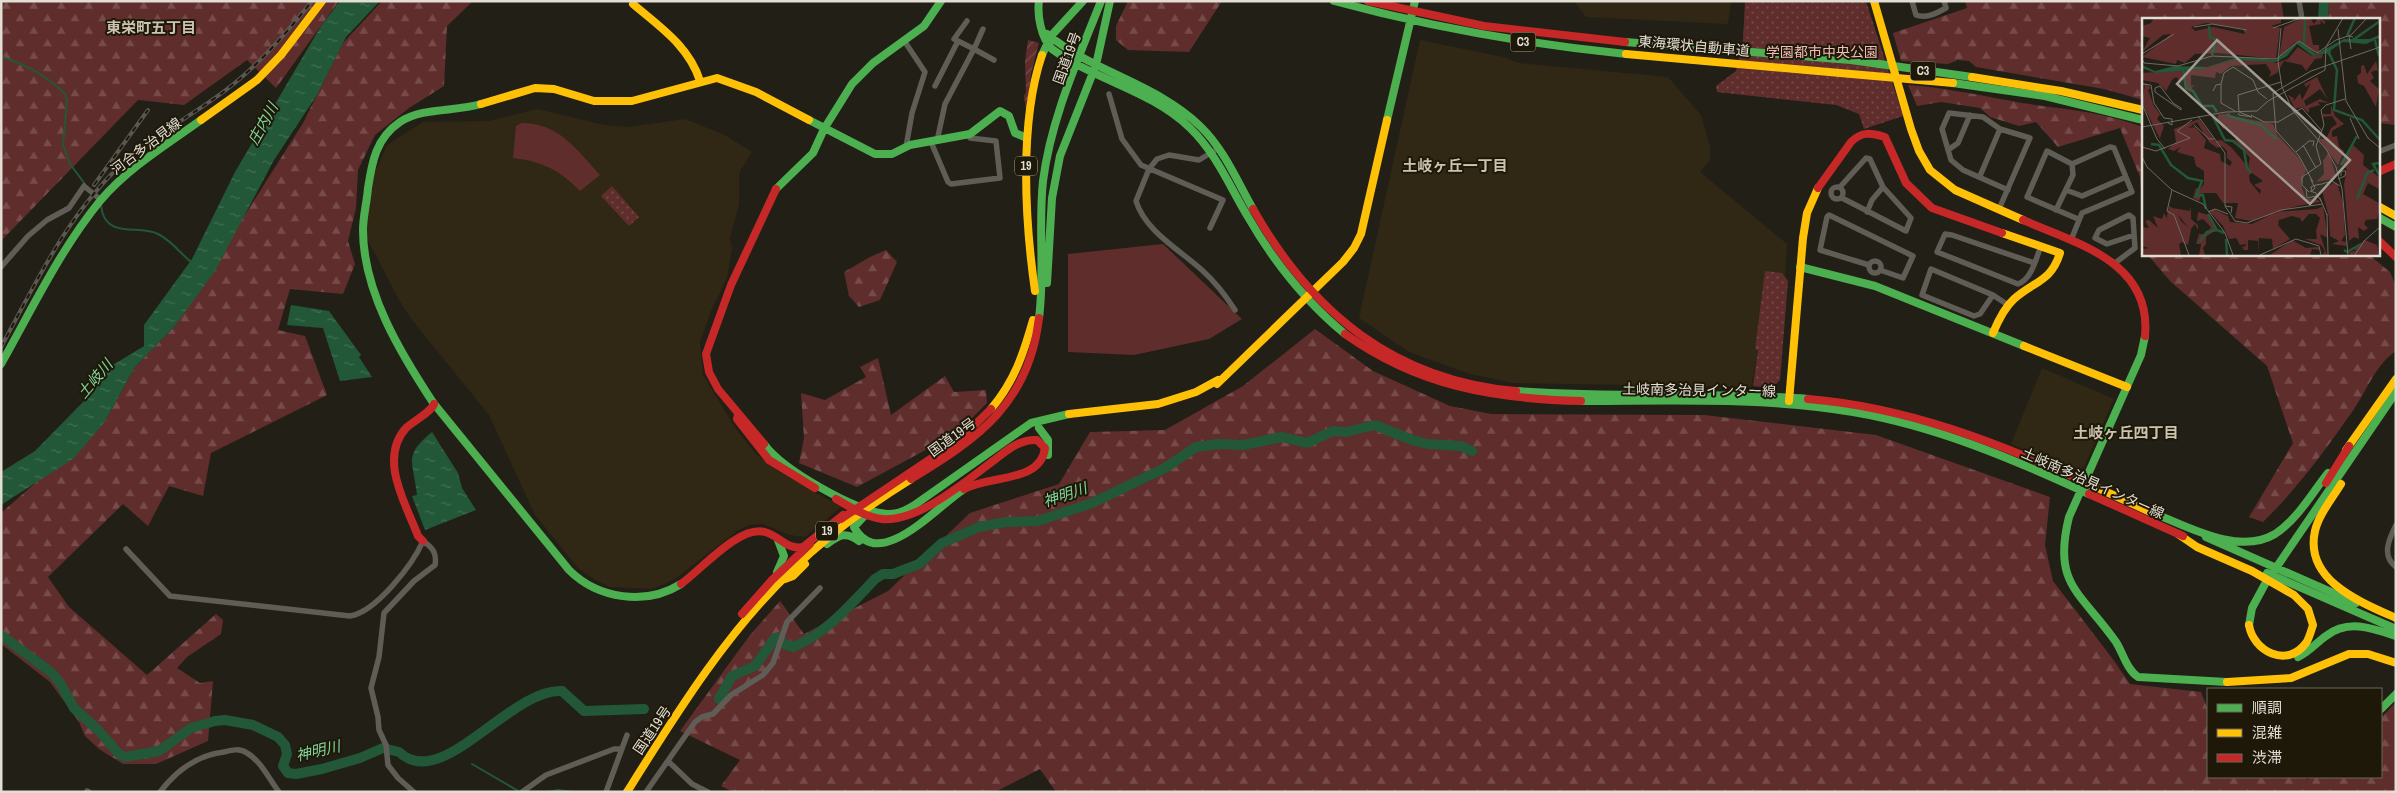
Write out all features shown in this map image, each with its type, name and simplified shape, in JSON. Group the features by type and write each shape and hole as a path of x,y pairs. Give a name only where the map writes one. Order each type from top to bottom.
{"main road":[{"name":"河合多治見線","path":"1,364 73,238 101,200 137,165 256,80 281,55 322,1"},
{"path":"937,464 931,470 860,518 854,527 865,542 878,546 890,542 977,482 1020,474 1033,469 1043,459 1045,448 1037,440 1029,439 1012,447 941,497 909,514 885,519 871,513 844,501 777,459 761,443 710,376 706,365 706,354 731,285 776,189 802,167 813,153 824,129 843,97 864,72 924,26 941,1"},
{"path":"1040,1 1037,16 1049,42 1064,48 1094,68"},
{"name":"19","path":"1035,291 1026,205 1028,138 1038,67 1049,42 1082,1"},
{"name":"国道19号","path":"1081,46 1094,1"},
{"name":"国道19号","path":"619,792 730,630 772,580 794,559 877,492 961,439 997,405 1014,379 1029,342 1035,309 1037,178 1043,144 1081,46 1101,1"},
{"name":"19","path":"1034,353 1044,331 1052,198 1060,156 1094,68 1110,1"},
{"name":"東海環状自動車道","path":"1334,1 1394,18 1471,34 1555,46 1716,60 1980,87 2124,110 2142,110"},
{"name":"東海環状自動車道","path":"1368,1 1433,17 1497,29 1718,50 1843,59 2029,85 2124,110 2142,119"},
{"path":"871,513 888,514 902,512 1031,423 1075,412 1158,404 1196,392 1218,380 1343,262 1354,248 1361,234 1414,1"},
{"path":"1874,1 1919,150 1930,170 1955,190 2071,240 2115,264 2124,270 2137,288 2145,310 2144,343 2127,387 2062,536 2062,556 2066,576 2077,596 2114,640 2133,674 2138,677 2212,685 2289,679 2301,676 2336,658 2354,653 2370,654 2396,663"},
{"path":"633,3 684,49 696,64 700,81"},
{"name":"土岐南多治見インター線","path":"1094,68 1179,109 1200,126 1219,148 1274,244 1308,295"},
{"name":"土岐南多治見インター線","path":"1094,68 1168,111 1196,134 1212,153 1265,246 1281,270 1354,341 1386,361 1425,378 1460,390 1520,399 1789,401 1857,412 1945,435 2153,513 2396,619"},
{"name":"国道19号","path":"627,792 694,690 732,638 783,579 821,543 849,521 957,452 991,423 1016,391 1034,353 1041,308 1043,181 1050,146 1072,70"},
{"path":"849,513 844,514 804,547 790,547 770,531 750,530 739,536 675,588 658,595 638,597 600,592 574,575 435,405 418,382 402,353 369,277 363,229 372,160 380,142 399,122 414,115 476,106 535,88 554,90 594,101 632,101 700,81 717,78 756,92 874,154 892,154 906,147 970,134 1000,111 1009,116 1015,133 1028,138"},
{"path":"1789,401 1800,267 1807,213 1820,183 1857,136 1875,132 1885,137 1892,157 1906,183 1932,208 2060,253 2055,268 2046,279 2015,298 2008,305 1999,316 1993,333"},
{"path":"2380,171 2396,164"},
{"path":"2380,207 2396,216"},
{"path":"2380,218 2396,227"},
{"path":"2380,242 2396,257"},
{"path":"1800,267 1868,284 2127,387"},
{"path":"2281,558 2349,446 2396,379"},
{"path":"909,514 1019,434 1090,413 1166,407 1203,394 1217,384 1218,380"},
{"path":"2396,392 2318,523 2314,538 2314,554 2319,567 2334,584 2350,595 2396,619"},
{"path":"424,541 418,536 395,470 393,458 395,447 402,434 435,405"},
{"path":"783,579 793,576 815,554 836,537 850,534 866,547 884,548 898,541 966,492 982,483 1022,477 1035,472 1045,462 1050,452 1046,435 1041,426"},
{"path":"2153,513 2228,539 2244,542 2260,540 2273,534 2290,519 2349,446"},
{"path":"2360,450 2336,480 2246,609 2244,628 2250,644 2258,654 2269,660 2283,662 2297,658 2328,635 2348,626 2366,626 2396,636"},
{"name":"土岐南多治見インター線","path":"2083,487 2178,534 2396,629"},
{"path":"2178,534 2197,547 2286,588 2304,603 2312,619 2311,632 2302,647 2293,653 2271,654 2258,645 2252,636 2251,615 2263,585"},
{"path":"772,580 784,558 784,550 777,538"},
{"path":"2382,708 2396,694"}],"street":[{"path":"1912,1 1916,15 1922,17 1938,13 1946,8 1944,1"},
{"path":"2299,1 2302,18"},
{"path":"967,20 954,39 994,60"},
{"path":"970,138 996,141 1000,178 951,184 948,182 934,142 946,104 983,30"},
{"path":"935,86 958,41"},
{"path":"905,42 925,72 912,113 906,147"},
{"path":"1109,94 1122,139 1141,165 1222,200 1210,228"},
{"path":"1999,209 2008,190 2030,138 2000,129 1983,117 1949,113 1942,129 1951,160 1956,166 2008,190"},
{"path":"1948,150 1958,144 1970,115"},
{"path":"1980,176 2000,129"},
{"path":"2380,151 2396,145"},
{"path":"2071,240 2078,219 2082,214 2132,192 2114,148 2110,147 2072,164"},
{"path":"1219,148 1199,160 1177,155 1162,156 1149,169 1136,201 1144,220 1205,273 1235,310"},
{"path":"2072,164 2047,151 2027,197 2078,219"},
{"path":"1820,183 1832,190 1834,198 1842,198 1906,231 1911,218 1910,214 1882,187 1870,159 1866,158 1840,187 1832,190"},
{"path":"2056,210 2073,175 2072,164"},
{"path":"2066,190 2082,196 2126,177"},
{"path":"1,266 28,236 48,220 69,208 84,186 101,200"},
{"path":"1840,187 1844,192 1842,198"},
{"path":"1867,212 1872,200 1882,187"},
{"path":"1868,284 1873,273 1880,270 1904,278 1913,256 1829,215 1827,216 1820,250 1869,265 1873,273"},
{"path":"2115,264 2135,248 2133,218 2129,215 2107,224 2099,230 2095,238 2108,244 2134,235"},
{"path":"2034,263 1945,234 1937,252 2018,284 2021,283 2032,269 2041,246"},
{"path":"1869,265 1877,262 1880,264 1880,270"},
{"path":"1993,295 1980,314 1974,316 1922,295 1930,269 1993,295 2008,305"},
{"path":"2396,525 2388,541 2387,549 2392,564 2396,567"},
{"path":"126,549 170,596 350,616 358,615 367,609 408,570 424,541 433,548 436,556 435,565 414,581 384,613 379,658 371,688 379,730 386,745 388,765 398,778 414,792"},
{"path":"646,792 669,762 695,722 702,717 713,714 731,695 763,675 774,663 787,622 820,588"},
{"path":"606,792 618,766 620,749 627,735"},
{"path":"522,792 546,775 614,748 620,749"},
{"path":"160,792 183,769 201,757 238,750 245,751 255,759 279,792"},
{"path":"669,762 692,784 708,792"}],"shaded area":[{"path":"1574,1 1731,1 1728,24 1586,17"},
{"path":"1420,40 1503,57 1519,63 1668,77 1701,115 1710,147 1710,160 1700,172 1787,244 1785,277 1782,273 1765,272 1755,349 1758,350 1751,387 1513,383 1470,374 1409,352 1359,318"},
{"path":"538,109 604,125 628,127 685,119 725,135 752,152 739,173 739,204 730,238 732,249 727,278 711,311 700,342 703,375 738,432 756,454 778,471 841,507 805,537 789,535 763,524 749,525 737,531 675,579 653,589 610,587 595,580 578,568 535,515 489,415 412,320 399,300 360,225 361,204 387,145 423,122 489,121"},
{"path":"2042,368 2114,399 2084,467 2075,471 2011,444"}],"green space":[{"path":"1,1 339,1 276,88 247,60 184,105 138,100 1,241"},
{"path":"382,1 473,1 447,26 444,86 409,108 375,135 358,170 356,208 348,241 355,264 343,294 290,289 278,330 305,336 327,395 211,453 203,496 169,486 148,526 123,504 48,577 69,607 147,675 216,614 223,620 221,634 187,657 177,668 200,683 213,681 208,741 156,764 123,764 99,749 85,736 79,722 50,682 1,644 1,513 104,423 135,367 174,327 303,123 343,43"},
{"path":"1128,1 1222,1 1189,52 1128,50 1116,40 1116,26"},
{"name":"学園都市中央公園","path":"1745,1 1866,1 1903,116 1864,129 1859,114 1836,105 1717,92 1716,86 1736,71 1743,39"},
{"path":"1965,1 2281,1 2284,18 2142,18 2142,100 2104,89 1976,67 1969,61 1958,60 1948,64 1901,61 1893,33 1967,8"},
{"path":"2329,1 2396,1 2396,125 2380,123 2380,18 2328,18"},
{"path":"1028,40 1039,43 1031,74 1027,117 1024,96 1026,92 1025,61"},
{"path":"1908,85 1951,90 2084,112 2114,118 2142,127 2142,202 2140,177 2120,128 2058,147 2036,122 2019,126 1990,117 1980,108 1941,102 1917,106"},
{"path":"522,123 535,124 557,133 575,148 600,175 580,191 565,177 550,168 532,161 513,158 516,126"},
{"path":"612,186 639,217 629,226 601,196"},
{"path":"1163,244 1242,319 1209,339 1134,355 1068,352 1068,254"},
{"path":"886,250 897,262 880,300 859,307 849,296 844,272"},
{"path":"2148,255 2369,255 2390,272 2396,286 2396,351 2377,370 2354,409 2311,468 2263,522 2249,517 2293,443 2267,366 2170,281"},
{"path":"1765,271 1782,273 1788,281 1780,380 1772,388 1753,386 1758,350 1755,349"},
{"path":"1315,329 1373,371 1450,406 1491,414 1704,415 1876,435 2050,497 2045,545 2053,581 2130,684 2201,692 2207,707 2207,778 2306,778 2307,780 2310,778 2382,778 2382,717 2396,702 2396,792 1056,792 1040,769 995,792 733,792 721,786 740,760 680,731 750,635 780,601 804,634 888,591 970,513 1059,484 1090,432 1165,430 1243,386"},
{"path":"878,358 891,415 945,376 954,392 986,390 987,403 957,433 857,487 799,463 804,438 801,393 825,400 866,377 860,367"}],"water":[{"path":"340,1 380,1 346,37 317,95 274,160 215,271 174,327 135,367 104,423 73,459 1,505 1,472 35,451 83,402 103,371 144,346 144,325 192,259 235,172 321,26"},
{"path":"291,305 329,311 361,355 359,357 372,377 340,381 323,328 287,325"},
{"path":"432,432 458,473 462,488 476,510 425,530 412,496 417,495 412,459 417,447"}],"waterway":[{"path":"2323,18 2324,1"},
{"path":"1,57 36,71 65,94 67,99 63,145 70,164 85,184"},
{"path":"101,206 104,217 109,223 124,229 150,231 158,234 191,262"},
{"name":"神明川","path":"719,699 732,676 755,666 775,638 779,637 784,644 793,647 806,641 837,618 875,579 883,574 893,574 919,564 942,543 979,527 1006,522 1038,521 1092,503 1165,468 1196,447 1218,444 1243,445 1282,437 1307,443 1333,431 1346,432 1375,425 1412,440 1428,444 1461,446 1472,451"},
{"name":"神明川","path":"1,635 52,673 74,708 98,730 119,754 125,757 159,751 191,728 225,720 253,725 278,737 285,745 287,754 283,766 288,773 296,774 360,758 383,748 399,752 416,761 435,759 456,750 521,705 542,694 562,691 584,711 644,709"},
{"path":"472,764 520,792"},
{"path":"549,792 558,790 573,792"}],"railway":[{"path":"1,347 54,251 69,227 102,184 135,153 208,103 247,73 312,1"},
{"path":"94,185 148,110"}],"traffic: fast":[{"path":"776,189 813,153 824,129 852,84 873,63 924,26 941,1"},
{"path":"1039,1 1041,26 1045,39 1052,49 1068,60 1158,104 1190,128 1208,148 1268,250 1291,280 1345,334"},
{"path":"1042,55 1051,36 1083,1"},
{"path":"1039,318 1041,301 1041,215 1043,181 1047,158 1066,90 1101,1"},
{"path":"1047,283 1052,198 1060,156 1096,65 1110,1"},
{"path":"1334,1 1478,34 1626,54"},
{"path":"1387,120 1415,1"},
{"path":"1047,34 1084,59 1164,99 1200,126 1223,155 1253,209"},
{"path":"1625,42 1851,60 1972,77"},
{"path":"1953,83 2045,96 2142,120"},
{"path":"434,404 386,322 369,276 363,230 368,188 371,169 380,143 385,135 400,122 419,114 481,104"},
{"path":"809,120 875,154 892,154 910,145 970,134 1000,111 1009,116 1015,133 1027,138"},
{"path":"1,364 59,260 100,201 135,167 201,120"},
{"path":"2380,218 2396,227"},
{"path":"1800,267 1875,286 2024,346"},
{"path":"2145,336 2141,355 2069,517 2064,558 2067,573 2081,598 2116,642 2128,666 2138,677 2227,682"},
{"path":"1516,391 1808,399"},
{"path":"2249,625 2252,608 2265,584 2396,392"},
{"path":"1581,401 1752,402 1819,407 1853,412 1914,426 1974,445 2032,468 2089,494"},
{"path":"435,405 569,570 581,580 594,588 608,593 638,597 667,591 681,584"},
{"path":"764,444 787,465 821,488 873,511 895,514 916,504 1031,423 1069,414"},
{"path":"1039,428 1048,440 1048,455"},
{"path":"2153,513 2213,537 2245,542 2261,540 2283,528 2304,506 2328,473"},
{"path":"867,513 854,527 865,540 878,543 893,540 924,521 964,489"},
{"path":"827,544 843,535 850,536 859,541"},
{"path":"2206,537 2356,603"},
{"path":"777,572 784,556 778,540"},
{"path":"2267,573 2396,629"},
{"path":"2298,657 2334,631 2351,626 2369,628 2396,636"},
{"path":"2382,708 2396,694"}],"traffic: slow":[{"path":"201,120 257,80 281,55 322,1"},
{"path":"1874,1 1911,129 1919,151 1930,170 1955,190 2023,220"},
{"path":"633,4 681,47 689,57 700,81"},
{"path":"1626,54 1953,83"},
{"path":"1035,291 1031,264 1026,172 1030,111 1042,55"},
{"path":"1972,77 2061,91 2142,110"},
{"path":"481,104 535,88 554,89 594,101 632,101 717,78 756,92 809,120"},
{"path":"1217,384 1343,262 1354,248 1361,234 1387,120"},
{"path":"1789,401 1803,238 1807,213 1818,188"},
{"path":"2380,207 2396,216"},
{"path":"1993,333 2007,306 2021,293 2047,276 2060,253 2002,233"},
{"path":"991,409 1006,388 1017,367 1033,320"},
{"path":"2024,346 2127,387"},
{"path":"2346,450 2396,379"},
{"path":"1069,414 1158,404 1196,392 1218,380"},
{"path":"627,792 703,675 769,594 793,569 835,532 911,479"},
{"path":"2089,484 2157,515"},
{"path":"2341,484 2323,513 2315,531 2314,548 2318,563 2326,576 2338,587 2367,605 2396,618"},
{"path":"2178,534 2197,547 2252,571 2294,595 2308,609 2313,625 2307,641 2298,651 2290,655 2281,656 2272,654 2264,649 2257,642 2249,625"},
{"path":"785,579 793,576 805,564"},
{"path":"2227,682 2291,678 2349,654 2368,654 2396,663"}],"traffic: jam":[{"path":"1368,1 1484,26 1625,42"},
{"path":"1818,188 1855,138 1867,134 1885,137 1906,183 1932,208 2002,233"},
{"path":"2380,171 2396,164"},
{"path":"764,444 718,389 709,372 706,354 731,285 776,189"},
{"path":"1253,209 1276,246 1302,280 1330,309 1361,335 1395,356 1432,373 1472,384 1516,391"},
{"path":"2023,220 2088,248 2107,259 2124,273 2137,290 2144,311 2145,336"},
{"path":"2380,242 2396,257"},
{"path":"911,479 958,448 997,415 1012,395 1024,373 1033,348 1039,318"},
{"path":"1345,334 1372,352 1400,366 1429,378 1457,386 1517,397 1581,401"},
{"path":"1808,399 1845,403 1881,410 1952,429 1987,441 2089,484"},
{"path":"423,541 418,536 397,482 394,453 398,440 406,428 426,413 434,404"},
{"path":"841,519 960,439 991,409"},
{"path":"738,415 737,419 769,460 815,488"},
{"path":"836,499 870,516 882,519 896,518 925,508 940,499 1008,450 1024,441 1037,440 1045,448 1041,459 1034,467 1024,473 964,489"},
{"path":"2326,483 2349,446"},
{"path":"2089,494 2183,536"},
{"path":"681,584 721,550 744,535 765,532 787,545 803,547 843,515"},
{"path":"742,614 772,580 810,544"}],"district":[{"name":"東栄町五丁目","path":"151,28"},
{"name":"土岐ヶ丘一丁目","path":"1455,166"},
{"name":"土岐ヶ丘四丁目","path":"2126,433"}],"water label":[{"name":"庄内川","path":"263,124"},
{"name":"土岐川","path":"95,379"}]}
